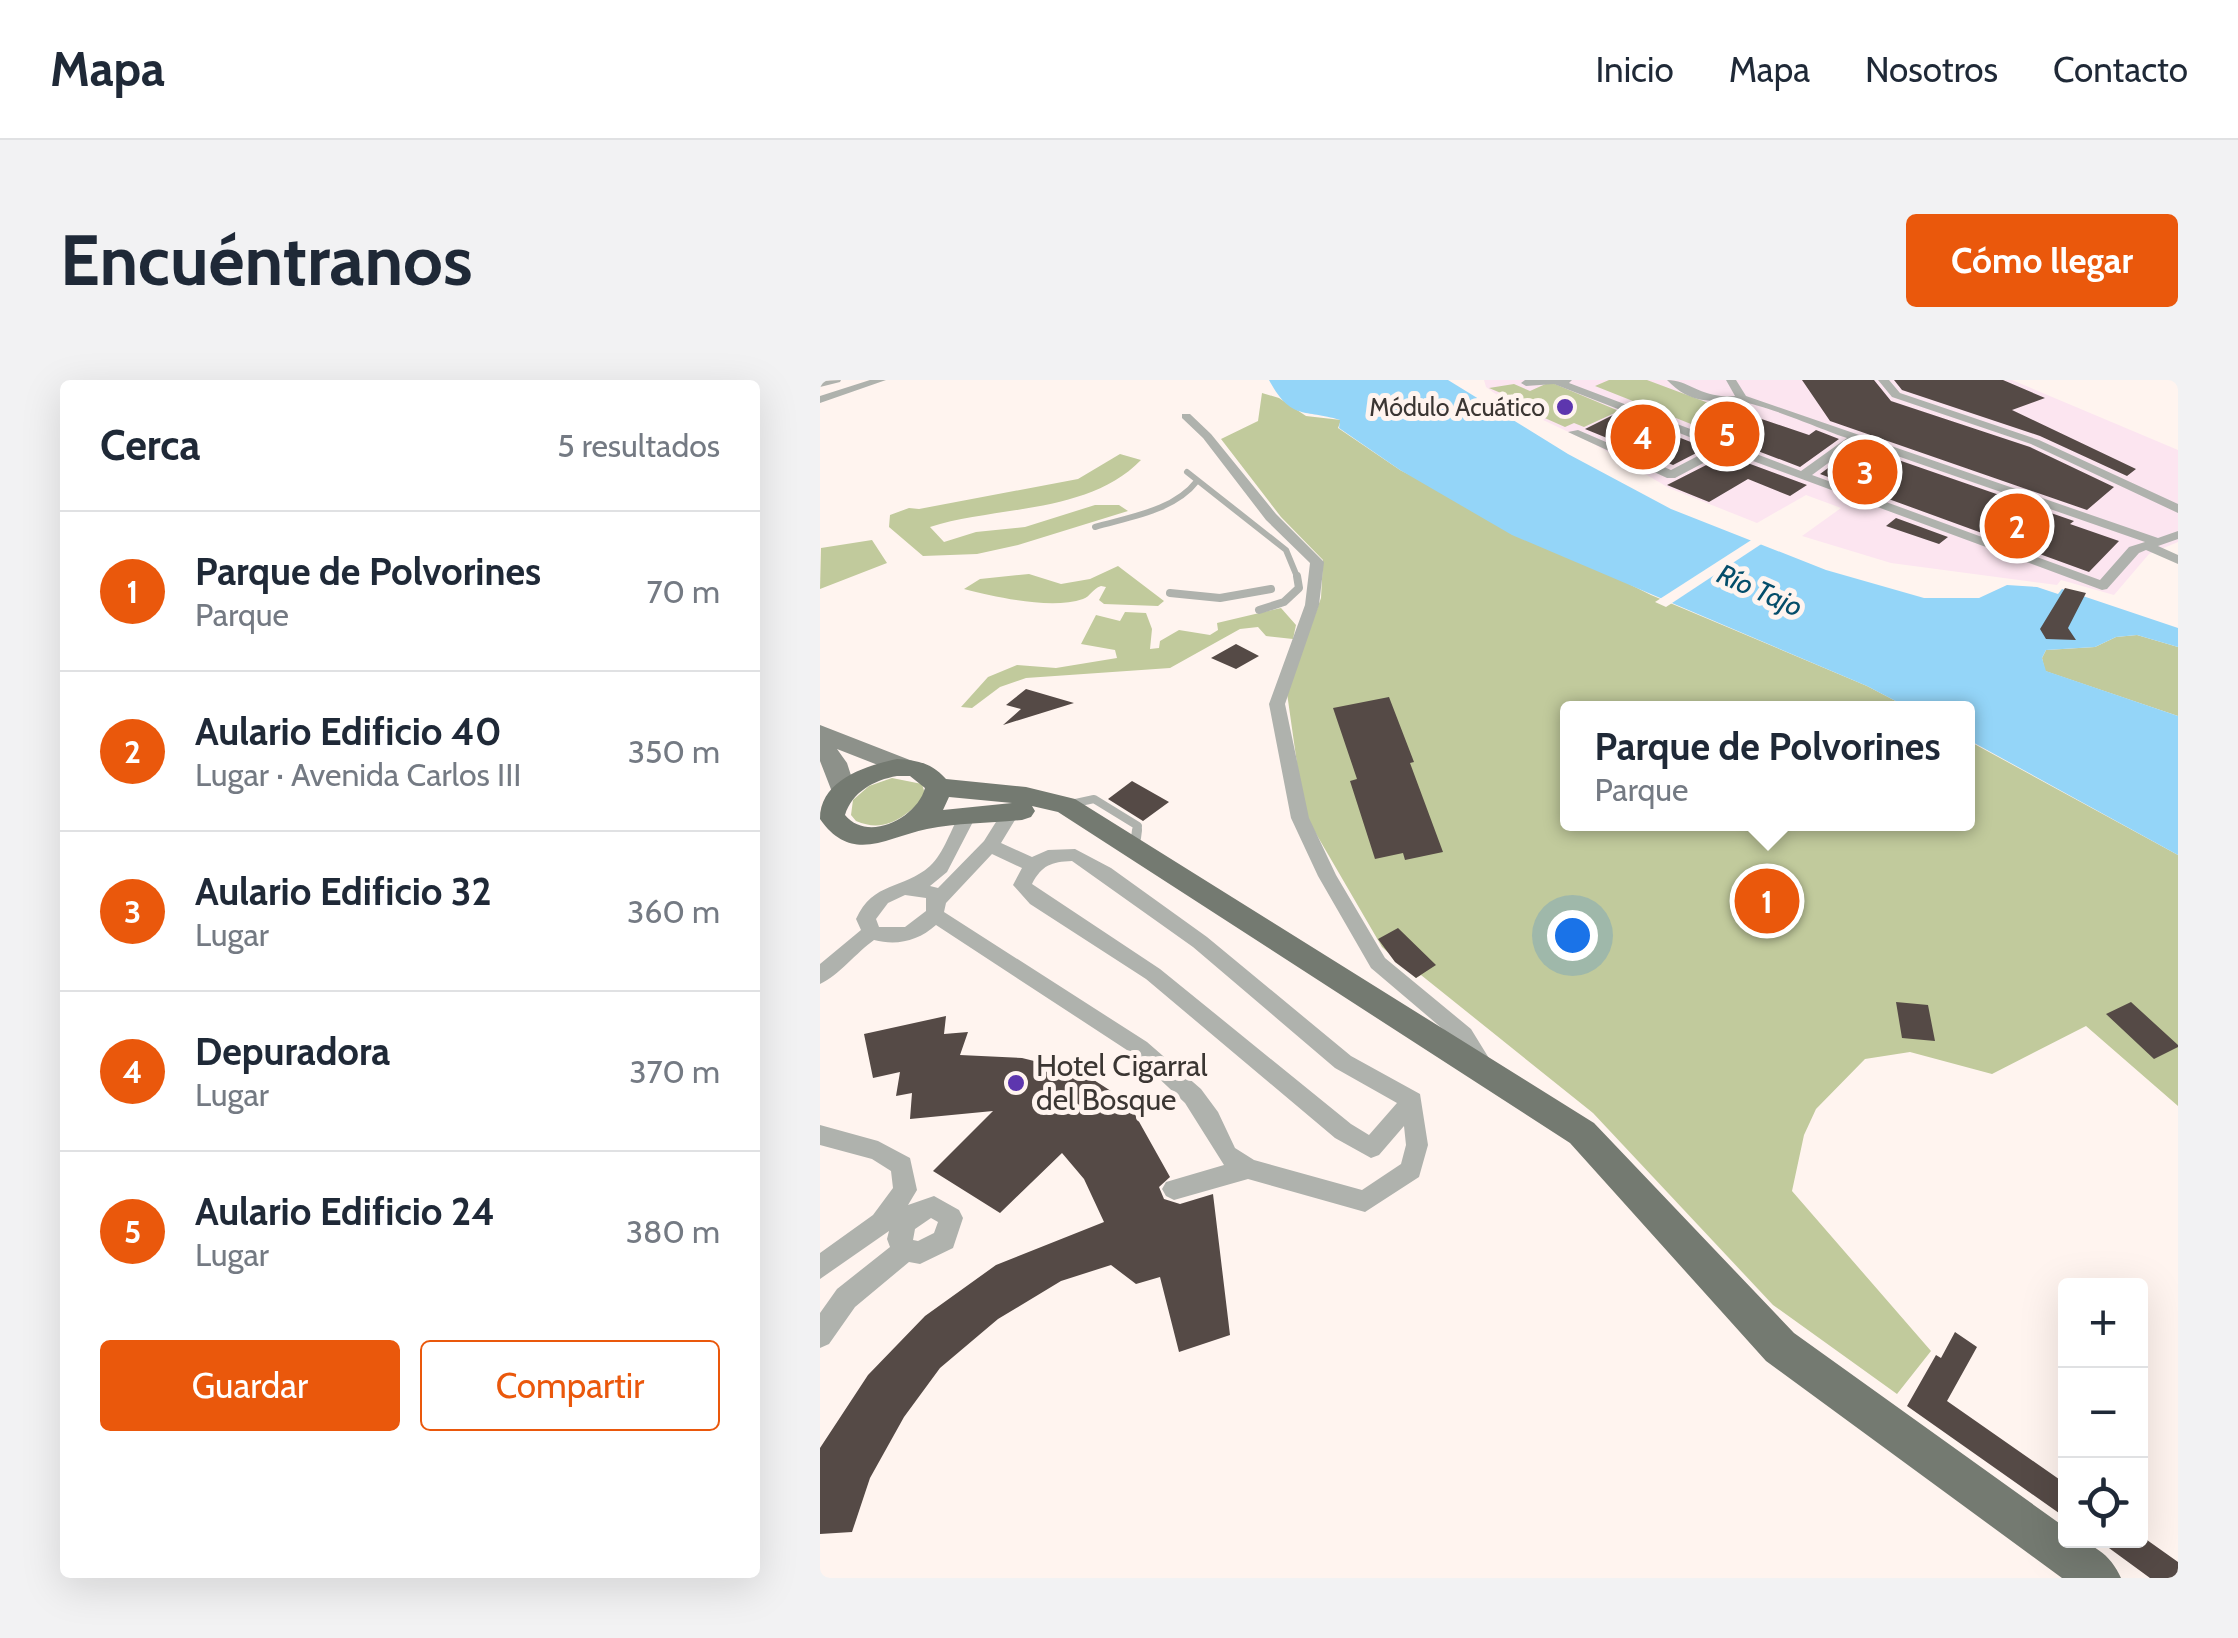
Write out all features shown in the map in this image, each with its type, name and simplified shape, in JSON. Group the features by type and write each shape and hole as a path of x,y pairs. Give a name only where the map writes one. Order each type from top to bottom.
{"main road":[{"path":"820,733 928,774 938,786 1026,796 1079,814 1582,1132 1780,1346 2098,1578"},
{"path":"820,744 835,762 831,808 843,831 870,836 916,821 1012,810 1079,814"},
{"path":"831,808 879,772 906,768"},
{"path":"916,821 934,804 938,786"}],"street":[{"path":"820,384 836,380"},
{"path":"820,400 882,380"},
{"path":"1526,383 1567,380"},
{"path":"1672,380 1683,391 1725,402 1742,398 1856,438 2178,560"},
{"path":"1731,380 1742,398"},
{"path":"1883,380 1896,395 2035,442 2178,509"},
{"path":"1556,381 2102,586 2146,546 2178,535"},
{"path":"1186,416 1208,436 1270,517 1318,562 1312,605 1277,704 1300,818 1327,876 1378,963 1464,1035 1484,1069"},
{"path":"1574,432 1671,475 1725,447"},
{"path":"1802,476 1856,438"},
{"path":"1821,501 1839,490"},
{"path":"820,976 847,949 872,932 892,937 905,935 936,907 990,845 1012,810"},
{"path":"916,887 940,867 967,816"},
{"path":"990,845 1033,866"},
{"path":"1075,855 1104,873 1200,942 1343,1062 1412,1102 1371,1148 1343,1131 1153,974 1037,899 1022,886 1033,866 1048,856 1075,855"},
{"path":"872,932 866,919 874,903 894,891 926,888 936,907 988,954 1140,1048 1192,1096 1210,1119 1228,1155 1248,1169 1365,1201 1411,1170 1417,1145 1412,1102"},
{"path":"1352,986 1378,963"},
{"path":"820,1136 878,1151 902,1165 904,1190 881,1223 820,1267"},
{"path":"1174,1189 1248,1169"},
{"path":"820,1335 846,1298 905,1250"}],"lane":[{"path":"1187,472 1286,550 1296,568 1299,588 1292,596 1259,610"},
{"path":"1094,527 1161,507 1187,494 1197,481"},
{"path":"1170,593 1191,598 1232,597 1270,588"}],"shaded area":[{"path":"1484,380 2012,380 2178,450 2178,542 2149,554 2114,595 2061,580 2057,585 1891,563 1802,536 1841,508 1806,495 1757,523 1669,488 1594,444 1509,404 1486,387"}],"green space":[{"path":"1609,380 1647,380 1722,408 1691,424 1595,386"},
{"name":"Módulo Acuático","path":"1550,382 1619,411 1584,427 1574,423 1565,427 1511,403 1515,399 1489,388 1514,384 1530,391"},
{"path":"1262,393 1279,398 1306,416 1341,420 1338,428 1400,470 1651,595 1896,701 1560,701 1560,831 1975,831 1975,744 2178,855 2178,1106 2086,1026 1992,1074 1910,1052 1865,1059 1816,1109 1804,1135 1792,1191 1931,1351 1897,1394 1773,1305 1593,1113 1421,975 1416,978 1382,947 1304,813 1287,693 1321,598 1323,560 1281,517 1221,439 1258,421"},
{"path":"1120,454 1141,460 1120,478 1095,490 1041,506 930,527 944,542 976,532 1025,527 1095,505 1119,505 1128,511 977,554 923,556 889,527 890,515 909,508 1078,479"},
{"path":"872,540 887,563 820,589 821,548"},
{"path":"1118,566 1164,601 1158,606 1104,604 1099,600 1106,587 1101,586 1083,599 1055,603 964,589 980,579 1029,574 1061,584 1090,579"},
{"path":"1281,608 1296,625 1293,639 1266,636 1258,627 1240,629 1170,668 1026,678 1000,687 972,708 961,707 988,677 1017,665 1056,668 1117,658 1115,650 1081,644 1096,615 1120,621 1125,612 1146,613 1152,629 1150,649 1159,648 1160,641 1179,630 1210,635 1218,630 1217,623"},
{"path":"2137,635 2178,647 2178,716 2045,671 2042,658 2046,650 2095,647 2116,637"},
{"path":"892,778 922,784 926,797 886,824 856,821 851,815 853,800 869,786"}],"water":[{"name":"Río Tajo","path":"1269,380 1448,380 1568,454 1671,509 1826,570 1924,598 1979,598 2007,585 2037,587 2058,594 2062,589 2178,628 2178,647 2137,635 2116,637 2095,647 2046,650 2042,658 2046,671 2178,716 2178,855 1975,743 1975,701 1896,701 1512,535 1400,470 1339,428 1340,420 1292,408"}],"pier":[{"path":"1756,537 1766,541 1666,607 1655,602"}],"building":[{"path":"1802,380 1874,380 1891,401 2030,447 2114,487 2087,510 1830,421"},
{"path":"1894,380 2003,380 2045,398 2012,410 2136,469 2127,476 2040,436 1902,390"},
{"path":"1733,405 1735,410 1809,435 1816,430 1839,439 1800,467 1695,427"},
{"path":"1617,413 1706,448 1673,465 1585,429"},
{"path":"1858,446 2074,521 2070,524 2119,541 2089,572 1820,474"},
{"path":"1726,455 1807,485 1790,496 1748,479 1709,502 1667,485"},
{"path":"1896,518 1948,537 1939,544 1886,526"},
{"path":"2065,588 2086,593 2068,628 2076,640 2046,639 2040,629"},
{"path":"1236,644 1259,656 1236,669 1211,658"},
{"path":"1026,689 1074,703 1003,725 1021,709 1006,705"},
{"path":"1389,697 1443,852 1405,860 1403,853 1375,859 1350,781 1357,779 1333,708"},
{"path":"1132,781 1169,802 1143,821 1108,799"},
{"path":"1398,928 1436,965 1416,978 1395,962 1378,939"},
{"path":"1896,1002 1928,1005 1935,1041 1902,1038"},
{"path":"2131,1002 2178,1047 2154,1059 2106,1014"},
{"name":"Hotel Cigarral del Bosque","path":"946,1016 944,1034 968,1032 960,1055 1022,1058 1083,1073 1128,1102 1170,1177 1159,1187 1164,1199 1180,1204 1213,1194 1230,1335 1179,1352 1160,1277 1136,1284 1111,1265 1061,1281 998,1319 940,1368 904,1417 870,1478 852,1532 820,1534 820,1448 868,1375 925,1316 996,1265 1104,1222 1084,1179 1062,1153 1000,1213 933,1171 993,1111 910,1119 912,1093 896,1096 900,1072 873,1078 864,1034"},
{"path":"1955,1332 1977,1347 1947,1401 2058,1478 2058,1512 1907,1406 1936,1355 1941,1358"},
{"path":"2148,1541 2178,1562 2178,1578 2150,1578 2109,1548 2148,1548"}],"place":[{"name":"Módulo Acuático","path":"1565,407"},
{"name":"Aulario Edificio 24","path":"1727,434"},
{"name":"Depuradora","path":"1643,437"},
{"name":"Aulario Edificio 32","path":"1865,472"},
{"name":"Aulario Edificio 40","path":"2017,526"},
{"name":"Parque de Polvorines","path":"1767,901"},
{"name":"Hotel Cigarral del Bosque","path":"1016,1083"}]}
